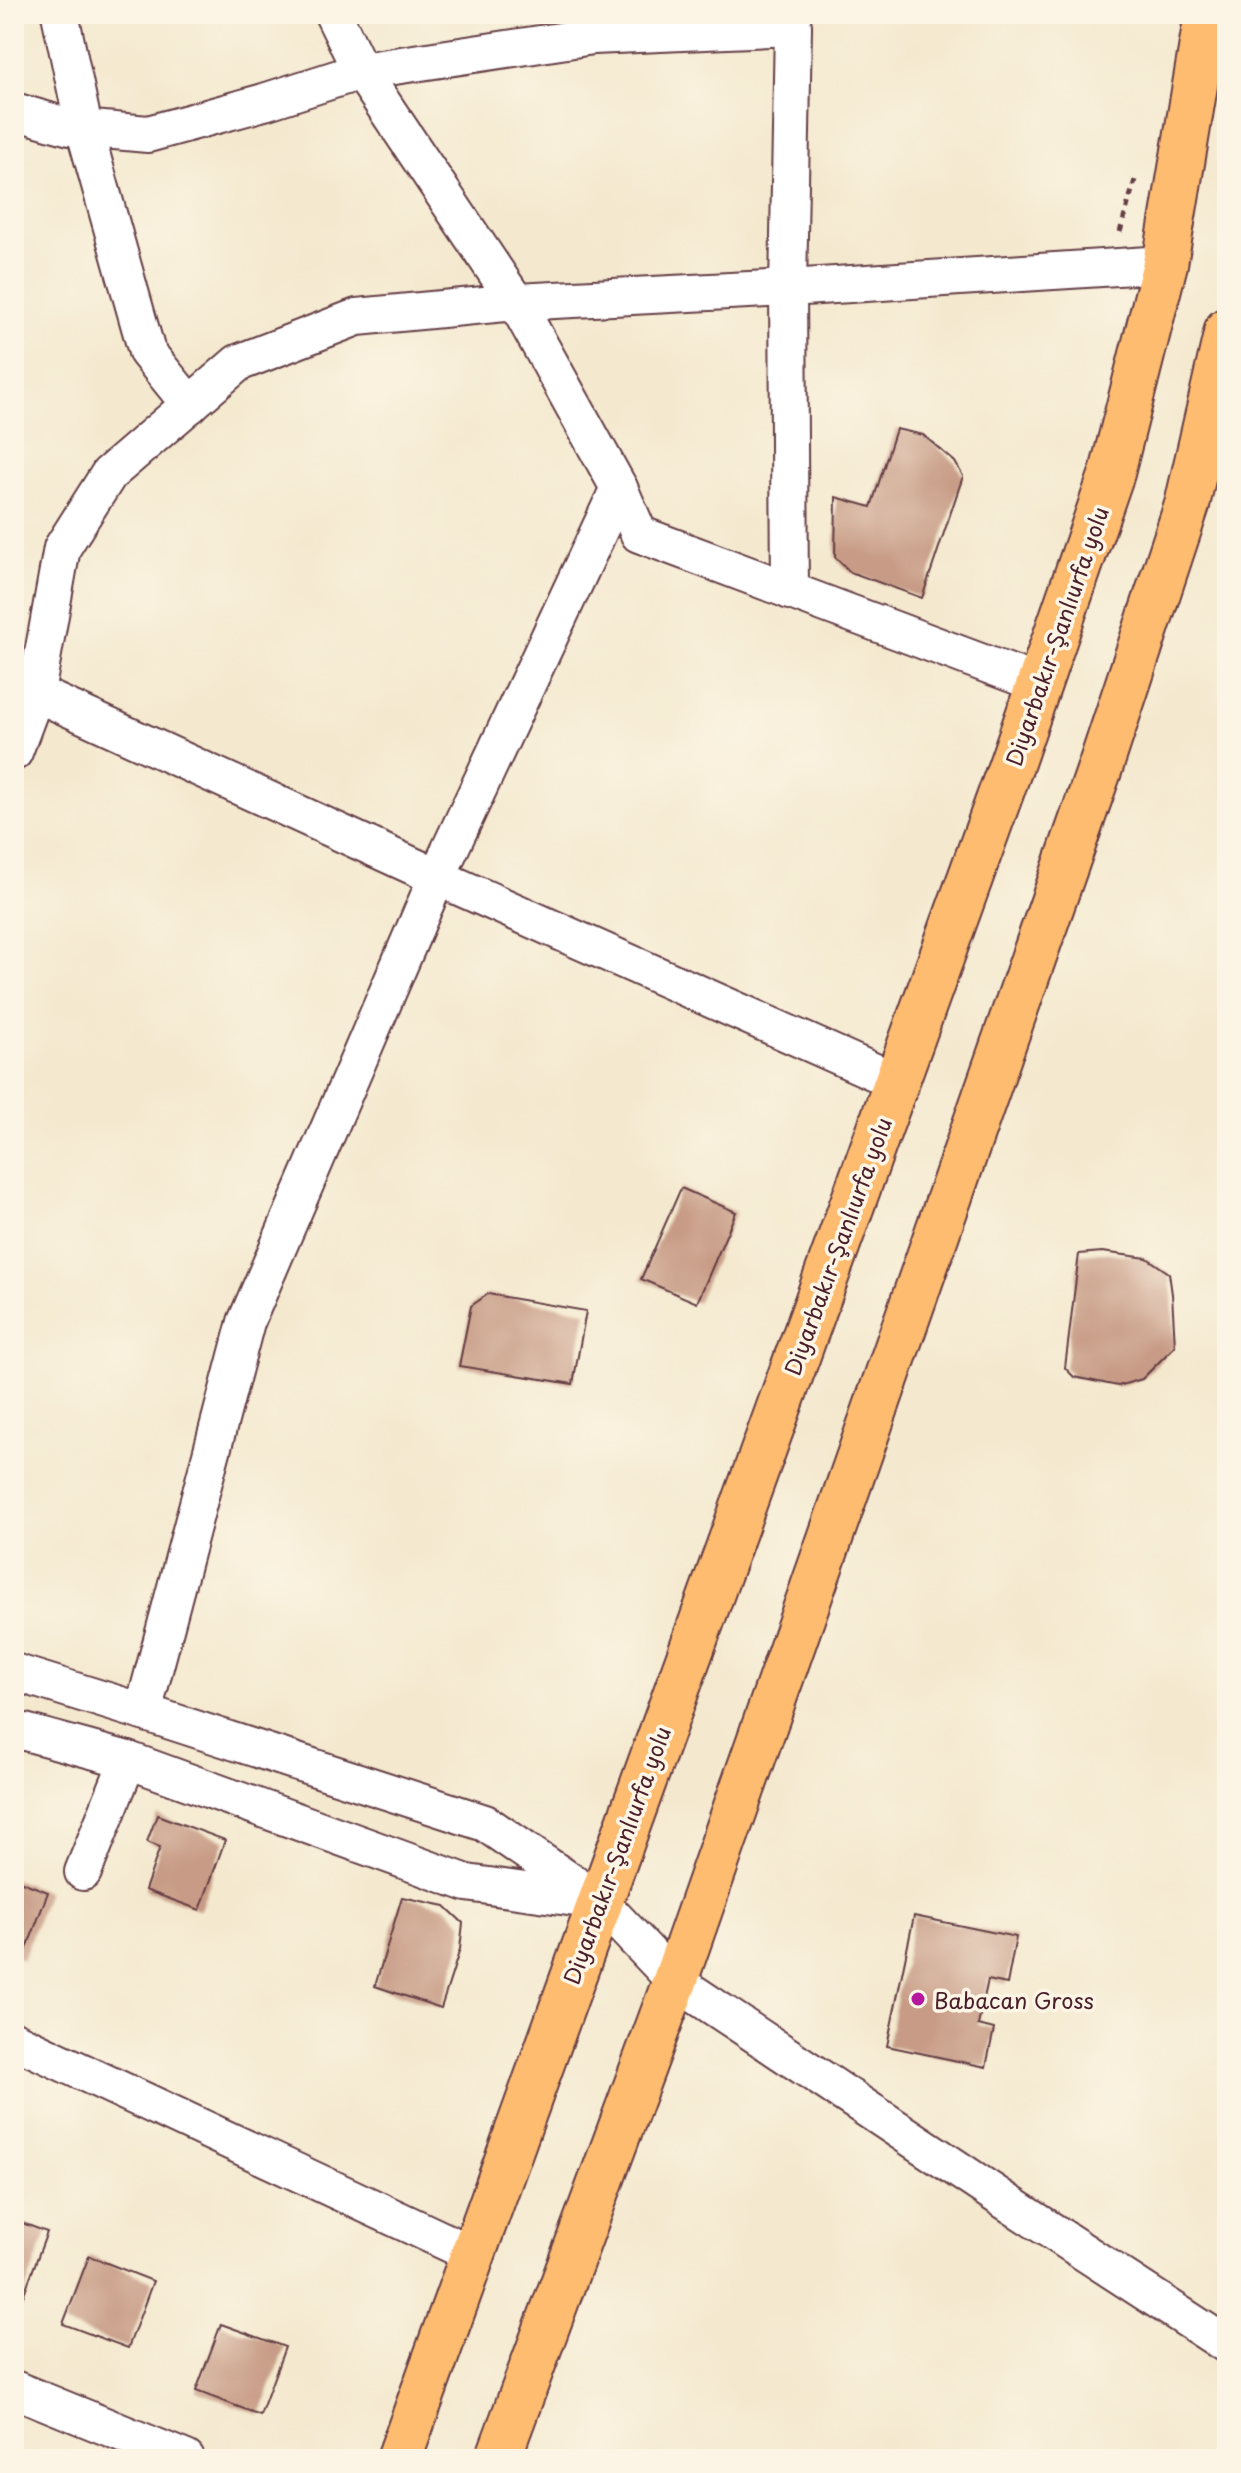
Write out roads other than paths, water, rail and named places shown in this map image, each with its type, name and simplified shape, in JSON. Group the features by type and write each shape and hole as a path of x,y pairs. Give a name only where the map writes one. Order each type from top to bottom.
{"highway":[{"name":"Diyarbakır-Şanlıurfa yolu","path":"399,2459 897,1082 1112,473 1165,264 1207,14"},
{"path":"498,2459 675,1981 1105,754 1187,505 1227,330"}],"street":[{"path":"60,14 84,128 147,352 190,405"},
{"path":"333,14 361,71 516,302 619,488 639,534 1039,684"},
{"path":"14,111 70,127 148,134 361,71 593,36 792,20 788,288 790,591"},
{"path":"14,752 25,688 62,548 109,474 238,363 357,317 516,302 1165,264"},
{"path":"143,1712 246,1322 437,877 619,488"},
{"path":"25,688 437,877 897,1082"},
{"path":"14,1672 485,1823 599,1901 675,1981 1227,2345"},
{"path":"14,1729 128,1760 467,1883 599,1901"},
{"path":"83,1872 128,1760"},
{"path":"14,2040 474,2255"},
{"path":"14,2389 108,2444 186,2459"}],"place":[{"name":"Babacan Gross","path":"918,1999"}]}
